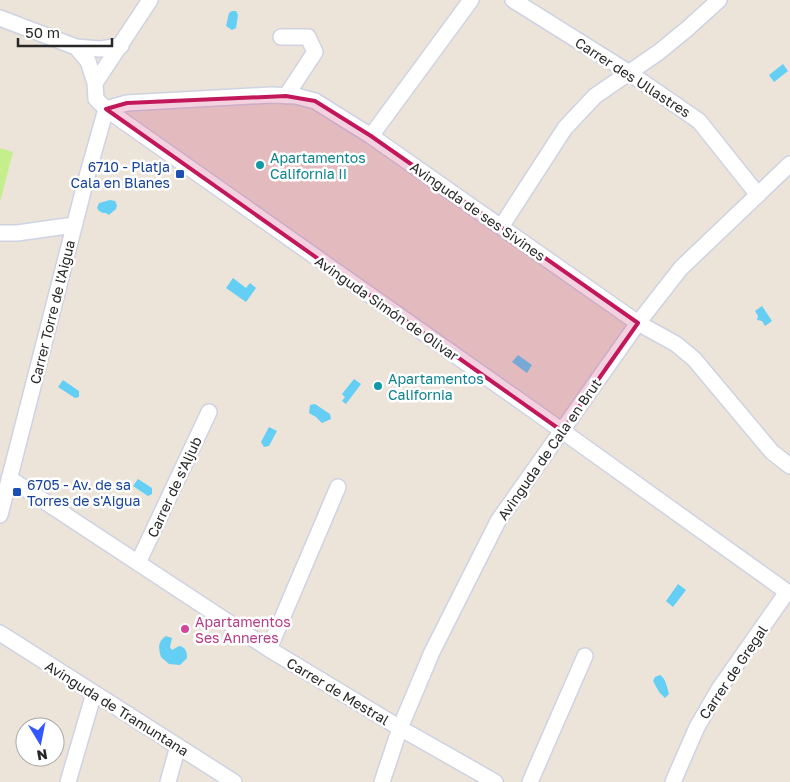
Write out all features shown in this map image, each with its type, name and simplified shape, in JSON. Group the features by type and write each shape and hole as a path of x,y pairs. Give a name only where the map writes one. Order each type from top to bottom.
{"street":[{"path":"95,83 150,0"},
{"path":"371,136 471,0"},
{"name":"Carrer des Ullastres","path":"513,0 628,72 699,121 758,194"},
{"path":"501,227 566,128 595,96 660,52 688,30 719,0"},
{"path":"0,18 76,47 100,49 121,46"},
{"path":"281,37 308,37 315,52 286,96"},
{"path":"76,47 88,61 95,83 96,99 106,109"},
{"name":"Avinguda de ses Sivines","path":"106,109 127,103 286,96 314,100 371,136 638,323 676,344 694,359 772,452 790,466"},
{"name":"Carrer Torre de l'Aigua","path":"0,515 74,225 106,109"},
{"name":"Avinguda Simón de Olivar","path":"106,109 789,593"},
{"name":"Avinguda de Cala en Brut","path":"382,782 400,728 432,652 498,521 638,323 681,268 790,164"},
{"path":"0,233 18,233 74,225"},
{"name":"Carrer de s'Aljub","path":"138,563 209,412"},
{"name":"Carrer de Mestral","path":"10,478 270,649 400,728 495,782"},
{"path":"270,649 338,488"},
{"name":"Carrer de Gregal","path":"673,782 697,727 719,689 789,593"},
{"name":"Avinguda de Tramuntana","path":"0,633 234,782"},
{"path":"530,782 584,656"},
{"path":"68,782 94,693"},
{"path":"168,782 178,746"}],"highlighted area":[{"path":"286,96 315,101 371,136 638,323 562,431 106,109 127,103"}],"green space":[{"path":"0,148 13,152 0,202"}],"water":[{"path":"236,11 238,15 236,28 232,30 226,26 229,13"},
{"path":"783,64 788,71 774,82 769,75"},
{"path":"110,200 115,201 116,209 109,215 99,211 97,208 99,203"},
{"path":"233,278 246,288 250,283 256,288 246,302 226,288"},
{"path":"762,306 772,321 765,326 762,321 757,320 758,316 755,311"},
{"path":"518,355 532,365 527,373 512,362"},
{"path":"354,379 361,384 346,404 342,401 345,397 342,394"},
{"path":"63,380 79,391 79,397 75,398 58,387"},
{"path":"315,404 330,414 331,419 322,423 309,413 310,405"},
{"path":"269,427 277,431 269,446 264,447 261,442"},
{"path":"138,479 152,488 152,494 148,496 133,486"},
{"path":"678,584 686,590 673,607 666,601"},
{"path":"166,636 172,638 170,647 172,650 179,646 186,650 187,658 180,665 169,664 161,657 159,645"},
{"path":"660,675 665,681 669,694 665,698 653,681 655,677"}],"place":[{"name":"Apartamentos California II","path":"260,165"},
{"name":"6710 - Platja Cala en Blanes","path":"180,174"},
{"name":"Apartamentos California","path":"378,386"},
{"name":"6705 - Av. de sa Torres de s'Aigua","path":"17,492"},
{"name":"Apartamentos Ses Anneres","path":"185,629"}]}
